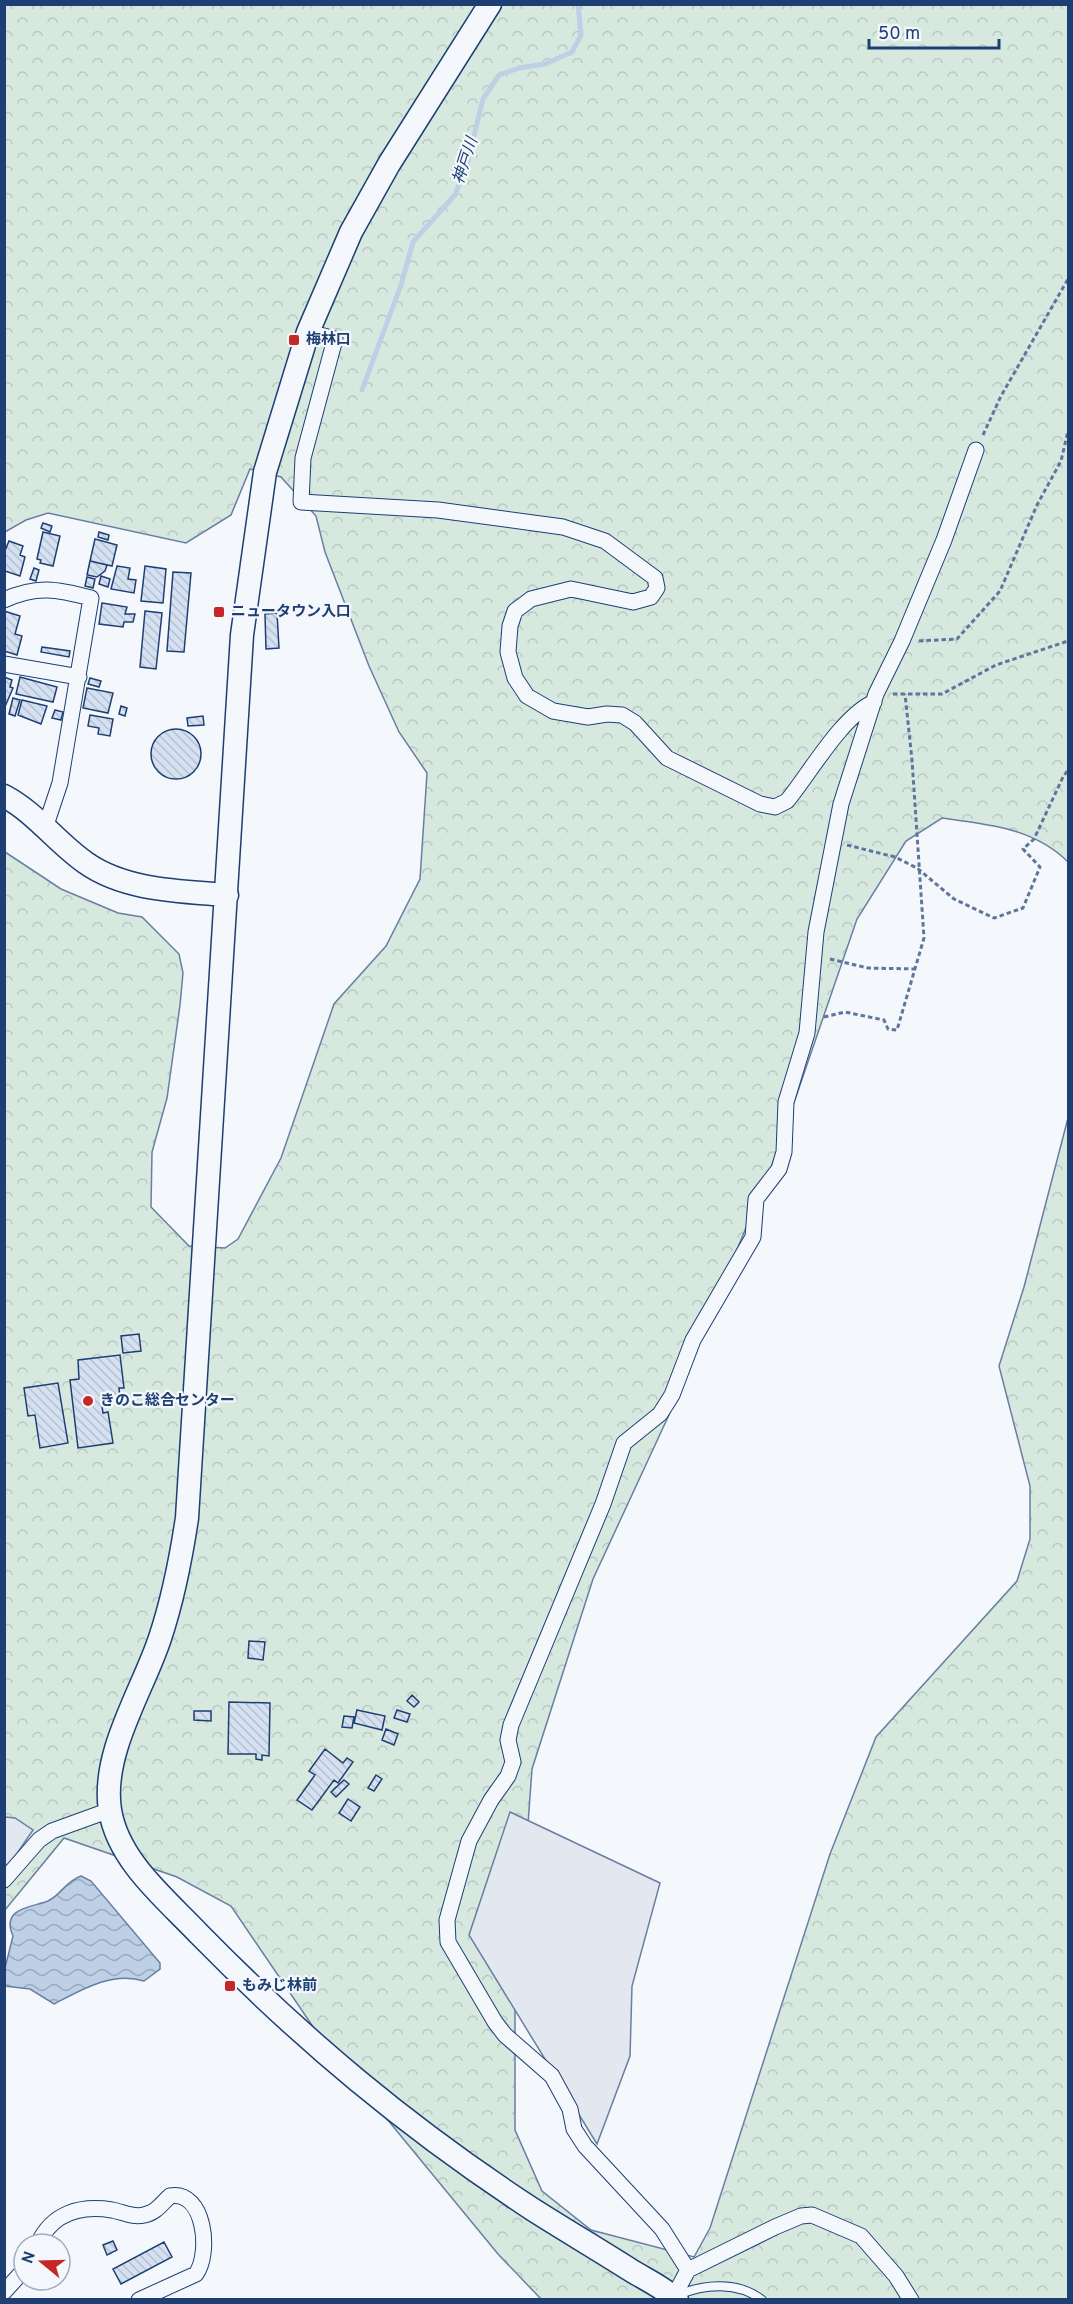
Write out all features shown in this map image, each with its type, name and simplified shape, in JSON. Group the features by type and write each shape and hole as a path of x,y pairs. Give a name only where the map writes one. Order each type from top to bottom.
{"street":[{"path":"490,4 395,154 351,232 308,332 265,472 242,635 228,895 187,1518 181,1560 160,1639 132,1704 113,1762 109,1783 110,1810 125,1851 152,1885 313,2044 413,2127 533,2210 675,2298 688,2270 775,2227 801,2216 812,2215 861,2236 896,2276 911,2300"},
{"path":"308,332 335,339 303,458 301,502 438,510 563,527 605,542 655,578 657,588 651,597 633,602 571,589 531,599 516,611 510,626 508,652 515,678 527,696 553,711 588,717 607,714 622,715 635,723 667,758 682,768 760,804 775,807 787,801 842,730 863,707 875,698"},
{"path":"688,2270 662,2229 585,2146 574,2129 570,2109 552,2076 505,2035 495,2022 448,1942 446,1931 469,1841 491,1800 508,1776 513,1762 508,1740 511,1725 603,1504 614,1475 618,1454 624,1443 660,1414 672,1395 693,1340 753,1237 754,1204 776,1176 782,1160 786,1102 808,1021 814,955 832,842 841,804 875,698 902,641 944,540 975,450"},
{"path":"4,600 23,592 43,589 91,598 60,783 45,828"},
{"path":"4,663 79,677"},
{"path":"7,799 86,863 108,875 128,882 178,891 228,895"},
{"path":"4,1880 39,1840 52,1831 110,1810"},
{"path":"45,2232 48,2226 67,2213 102,2210 144,2216 160,2207 170,2196 181,2195 188,2199 200,2219 204,2257 201,2267 196,2274 139,2300"}],"lane":[{"path":"675,2298 693,2289 719,2287 740,2289 762,2300"}],"path":[{"path":"975,450 1001,396 1068,279"},
{"path":"902,641 957,639 1000,591 1037,505 1061,461 1068,431"},
{"path":"875,698 905,694 942,694 996,664 1068,641"},
{"path":"808,1021 845,1012 884,1020 888,1029 897,1030 924,938 905,694"},
{"path":"832,842 895,857 920,870 954,899 994,918 1023,908 1040,867 1023,849 1034,839 1068,771"},
{"path":"814,955 868,968 915,969"}],"green space":[{"path":"5,5 1068,5 1068,862 1055,851 1025,835 993,826 942,818 906,841 857,919 776,1155 668,1417 593,1579 532,1769 515,2002 515,2130 542,2191 591,2230 694,2257 710,2228 830,1854 876,1737 1017,1581 1030,1539 1030,1486 999,1366 1024,1287 1068,1118 1068,2299 541,2299 498,2254 322,2040 231,1906 177,1877 64,1838 5,1910 5,852 61,889 118,913 142,917 179,954 183,973 180,1005 167,1098 152,1152 151,1207 189,1246 225,1248 238,1239 281,1158 334,1004 386,946 420,879 427,773 399,732 369,666 325,552 316,516 281,477 250,469 231,515 186,543 48,513 26,520 5,532"}],"shaded area":[{"path":"510,1812 660,1883 632,1986 630,2056 597,2144 469,1935"},
{"path":"5,1817 15,1818 33,1830 5,1871"}],"water":[{"path":"81,1876 91,1881 160,1963 160,1969 144,1981 120,1978 109,1980 86,1988 54,2004 30,1989 5,1986 5,1968 13,1936 10,1926 11,1919 20,1910 48,1901 71,1881"}],"building":[{"path":"43,523 52,526 50,532 41,528"},
{"path":"43,532 60,536 53,566 40,563 41,560 37,559"},
{"path":"99,532 109,535 108,540 98,537"},
{"path":"95,539 117,545 112,566 90,561"},
{"path":"9,541 23,546 20,555 25,557 20,576 5,571 4,553"},
{"path":"90,561 107,565 105,571 97,577 87,575"},
{"path":"117,566 130,568 128,579 136,580 134,593 111,589"},
{"path":"145,566 166,569 163,603 141,601"},
{"path":"34,568 39,570 36,581 30,579"},
{"path":"173,572 191,573 184,652 167,651"},
{"path":"101,576 110,579 108,587 99,584"},
{"path":"87,577 95,579 93,588 85,586"},
{"path":"102,603 127,607 125,614 135,614 133,622 124,622 123,627 99,624"},
{"path":"4,611 20,616 15,634 22,636 17,655 4,651"},
{"path":"145,611 162,613 156,669 140,667"},
{"path":"277,613 279,648 266,649 265,614"},
{"path":"42,647 70,651 69,657 41,652"},
{"path":"4,677 12,680 10,687 13,688 4,709"},
{"path":"20,677 57,687 53,702 16,694"},
{"path":"90,678 101,681 99,687 88,684"},
{"path":"87,688 113,693 108,713 83,708"},
{"path":"13,698 20,700 15,716 9,714"},
{"path":"22,700 47,706 41,724 18,715"},
{"path":"121,706 127,708 125,716 119,714"},
{"path":"55,710 63,712 61,720 52,718"},
{"path":"90,715 113,719 110,736 98,734 99,728 88,726"},
{"path":"203,716 204,725 188,726 187,718"},
{"path":"171,729 181,729 194,736 201,749 201,759 194,772 181,779 171,779 162,775 155,768 151,759 151,749 155,740 162,733"},
{"path":"139,1334 141,1351 123,1353 121,1336"},
{"path":"120,1355 124,1388 119,1388 120,1399 107,1401 108,1405 102,1406 103,1413 108,1412 113,1443 78,1448 70,1380 79,1379 78,1360"},
{"path":"58,1383 68,1443 40,1448 35,1415 28,1416 24,1388"},
{"path":"249,1641 265,1642 263,1660 248,1658"},
{"path":"412,1695 419,1702 414,1707 407,1701"},
{"path":"229,1702 270,1703 269,1756 262,1755 262,1760 256,1759 256,1754 228,1754"},
{"path":"357,1710 385,1716 382,1730 354,1723"},
{"path":"397,1710 410,1714 407,1722 394,1718"},
{"path":"194,1711 211,1711 211,1721 194,1720"},
{"path":"344,1716 354,1717 352,1728 342,1727"},
{"path":"386,1729 398,1734 394,1745 382,1740"},
{"path":"325,1749 343,1763 347,1758 353,1762 338,1783 334,1780 312,1810 297,1800 315,1775 309,1771"},
{"path":"376,1775 382,1779 374,1791 368,1788"},
{"path":"344,1780 349,1784 336,1797 331,1792"},
{"path":"348,1799 360,1807 351,1821 339,1813"},
{"path":"113,2241 117,2250 107,2255 103,2245"},
{"path":"164,2242 172,2257 121,2284 113,2269"}],"waterway":[{"name":"神戸川","path":"362,390 401,285 413,242 455,195 467,164 483,99 499,75 519,68 545,64 572,52 581,35 578,4"}],"place":[{"name":"梅林口","path":"294,340"},
{"name":"ニュータウン入口","path":"219,612"},
{"name":"きのこ総合センター","path":"88,1401"},
{"name":"もみじ林前","path":"230,1986"}]}
